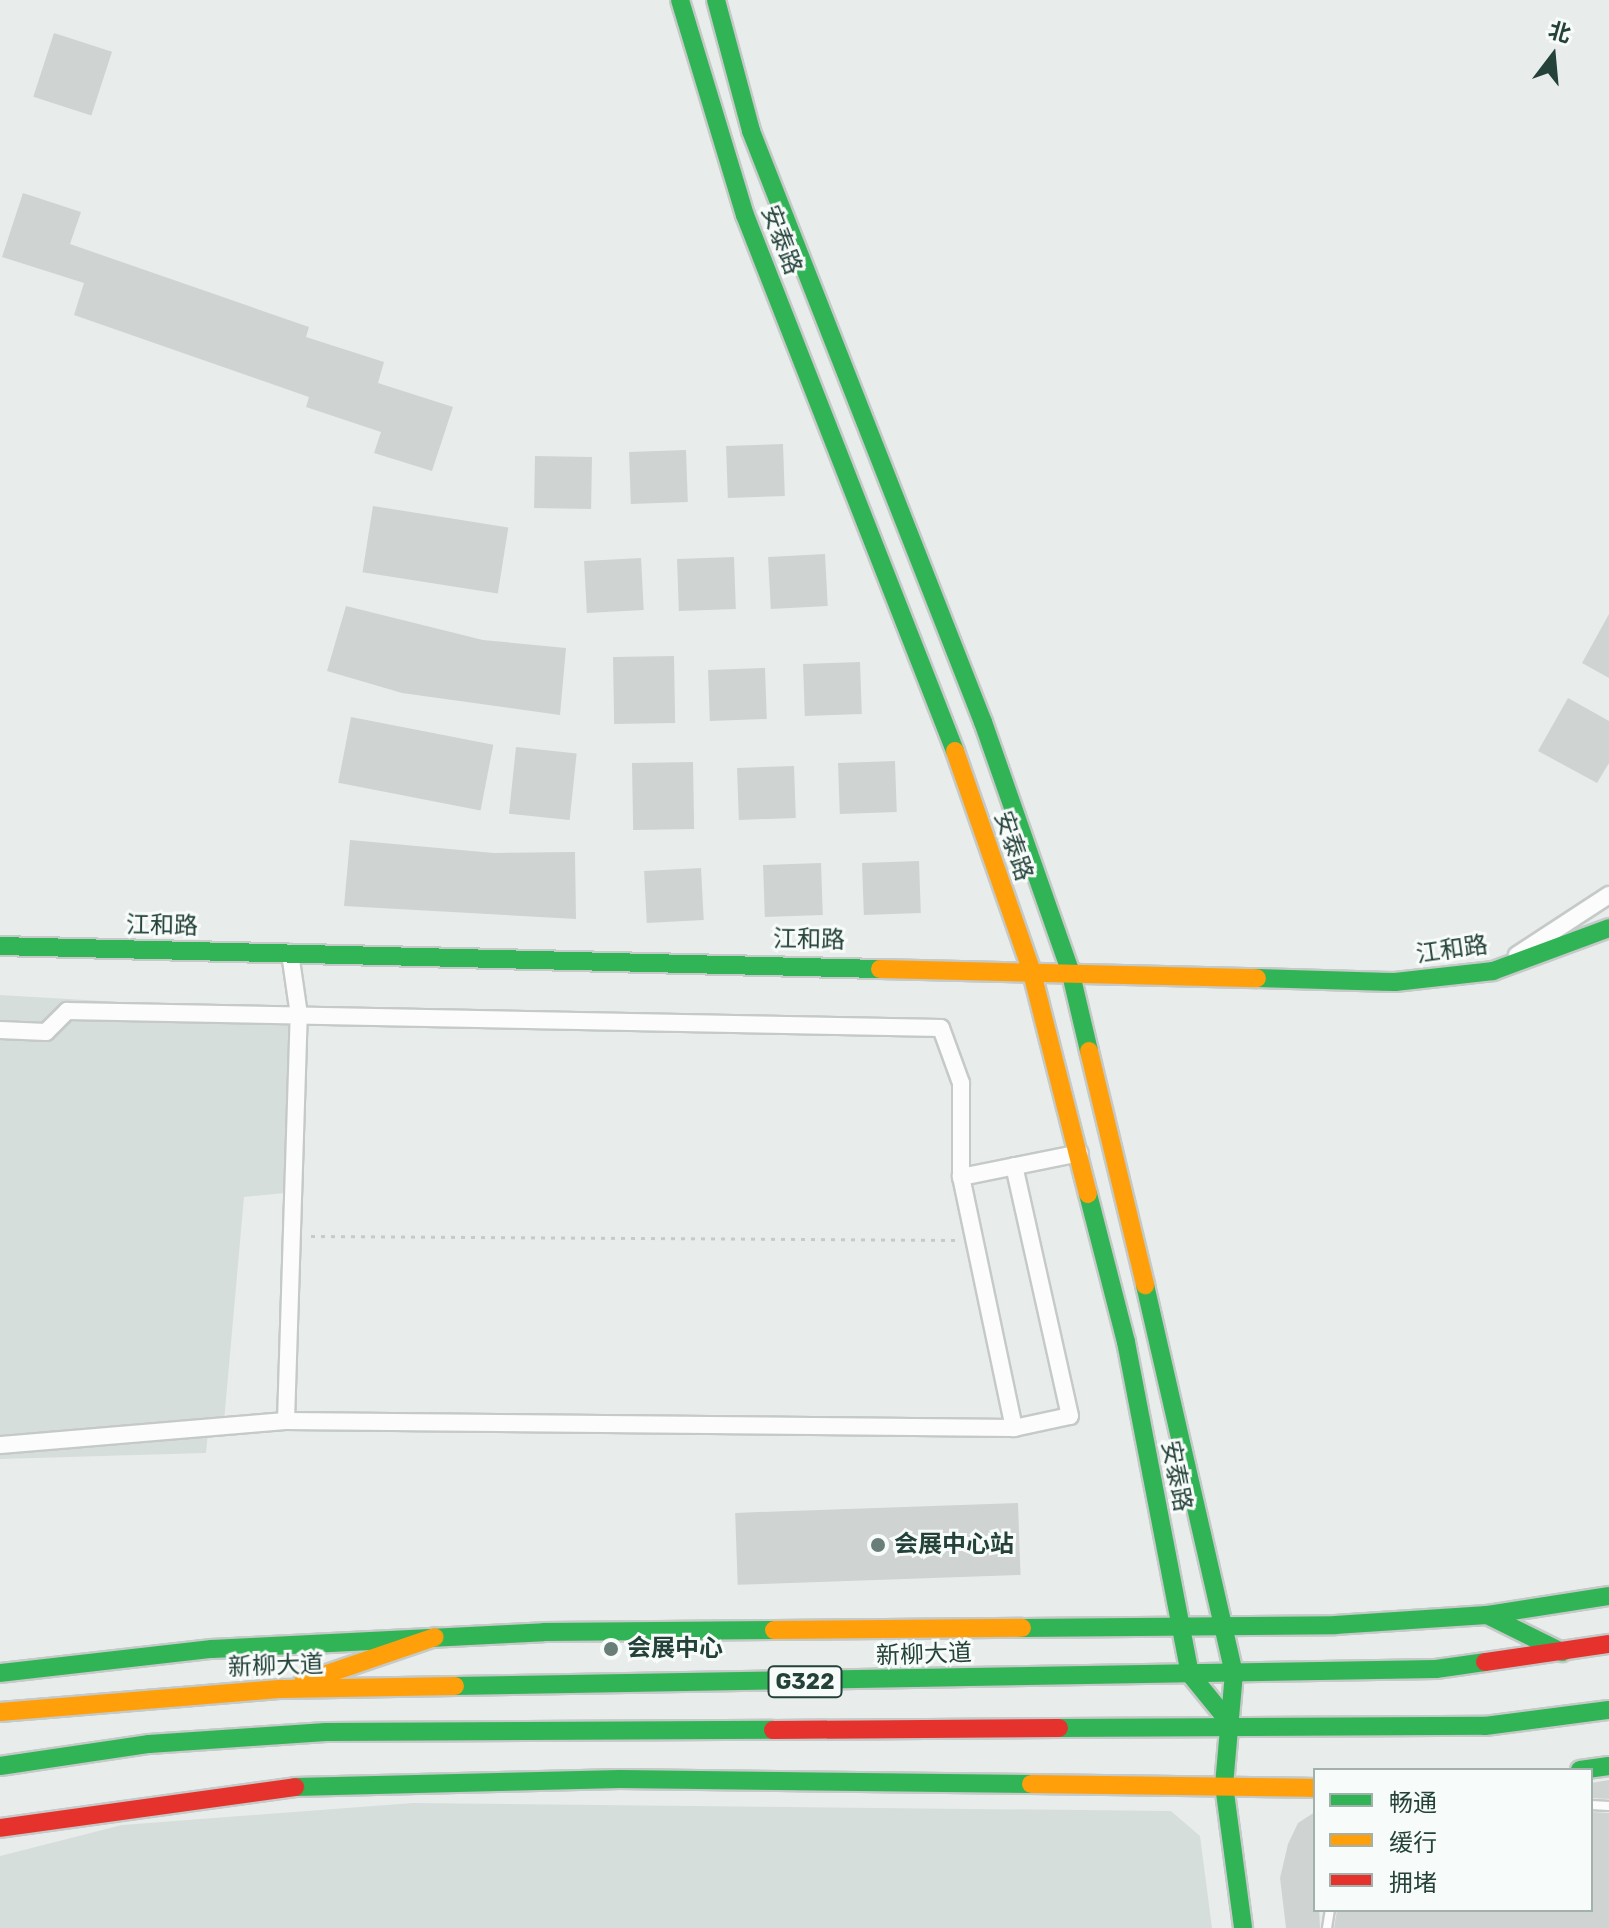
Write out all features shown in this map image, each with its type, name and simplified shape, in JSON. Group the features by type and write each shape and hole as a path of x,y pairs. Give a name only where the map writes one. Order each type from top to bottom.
{"main road":[{"name":"安泰路","path":"680,0 745,215 928,675 1031,969 1080,1153 1183,1627 1190,1674"},
{"name":"安泰路","path":"716,0 751,131 977,707 1070,970 1227,1629 1234,1673 1224,1785 1243,1928"},
{"name":"江和路","path":"0,946 1070,970 1304,983 1493,971 1609,928"},
{"path":"0,1673 212,1649 435,1637 1183,1627 1227,1629 1487,1615 1609,1596"},
{"path":"1487,1615 1562,1652"},
{"path":"282,1689 435,1637"},
{"name":"新柳大道","path":"0,1712 282,1689 1436,1669 1609,1644"},
{"path":"1190,1674 1230,1723"},
{"name":"G322","path":"0,1766 149,1744 326,1732 1230,1723 1485,1726 1609,1710"},
{"path":"0,1828 108,1808 324,1784 1224,1785 1313,1788"}],"street":[{"path":"1493,971 1609,895"},
{"path":"286,1421 299,1015 290,953"},
{"path":"0,1030 46,1032 67,1011 941,1028 961,1083 961,1177 1014,1428"},
{"path":"961,1177 1080,1153"},
{"path":"0,1445 286,1421 1014,1428 1070,1416 1014,1166"}],"path":[{"path":"291,1236 975,1240"}],"shaded area":[{"path":"0,995 291,1012 285,1193 244,1197 224,1422 209,1422 206,1453 0,1459"},
{"path":"413,1803 1171,1811 1200,1836 1212,1928 0,1928 0,1856 122,1825"}],"building":[{"path":"54,33 112,52 91,116 33,97"},
{"path":"23,193 81,212 70,244 309,327 306,337 384,362 378,383 453,407 432,471 374,453 381,432 306,407 309,397 74,315 84,283 2,257"},
{"path":"783,444 785,496 728,498 726,446"},
{"path":"686,450 688,502 631,504 629,452"},
{"path":"535,456 592,457 591,509 534,508"},
{"path":"373,506 508,527 498,594 363,572"},
{"path":"825,554 828,606 771,609 768,557"},
{"path":"734,557 736,609 679,611 677,559"},
{"path":"641,558 644,610 587,613 584,561"},
{"path":"346,606 483,640 566,648 560,715 402,693 327,671"},
{"path":"1609,614 1609,678 1582,663"},
{"path":"674,656 675,723 614,724 613,657"},
{"path":"860,662 862,714 805,716 803,664"},
{"path":"765,668 767,719 710,721 708,670"},
{"path":"1568,698 1609,721 1609,763 1597,783 1538,751"},
{"path":"351,717 493,745 481,810 338,783"},
{"path":"516,747 577,753 570,820 509,814"},
{"path":"895,761 897,812 840,814 838,763"},
{"path":"693,762 694,829 633,830 632,763"},
{"path":"794,766 796,818 739,820 737,768"},
{"path":"350,840 494,853 575,852 576,919 344,906"},
{"path":"919,861 921,913 864,915 862,863"},
{"path":"821,863 823,915 765,917 763,865"},
{"path":"701,868 704,920 647,923 644,871"},
{"name":"会展中心站","path":"1018,1503 1021,1575 738,1585 735,1513"},
{"path":"1609,1780 1609,1799 1593,1798 1593,1783"},
{"path":"1593,1812 1609,1813 1609,1928 1334,1928 1337,1912 1593,1912"},
{"path":"1313,1813 1313,1912 1319,1912 1320,1928 1286,1928 1280,1878 1288,1844 1298,1823"}],"traffic: fast":[{"path":"680,0 745,215 955,751"},
{"path":"716,0 751,131 983,722 1070,970 1089,1051"},
{"path":"1257,978 1395,982 1493,971 1609,928"},
{"path":"0,946 880,969"},
{"path":"1088,1194 1126,1342 1190,1674 1230,1723"},
{"path":"1145,1285 1234,1673 1224,1785 1243,1928"},
{"path":"1022,1628 1335,1625 1487,1615 1609,1596"},
{"path":"1487,1615 1562,1652"},
{"path":"0,1673 212,1649 544,1632 774,1630"},
{"path":"455,1686 1436,1669 1485,1662"},
{"path":"1059,1728 1485,1726 1609,1710"},
{"path":"0,1766 149,1744 326,1732 773,1730"},
{"path":"1593,1768 1609,1766"},
{"path":"295,1787 620,1779 1031,1784"}],"traffic: slow":[{"path":"955,751 1031,969 1088,1194"},
{"path":"880,969 1257,978"},
{"path":"1089,1051 1145,1285"},
{"path":"774,1630 1022,1628"},
{"path":"303,1682 435,1637"},
{"path":"0,1712 282,1689 455,1686"},
{"path":"1031,1784 1313,1788"}],"traffic: jam":[{"path":"1485,1662 1609,1644"},
{"path":"773,1730 1059,1728"},
{"path":"0,1828 295,1787"}],"place":[{"name":"会展中心站","path":"878,1545"},
{"name":"会展中心","path":"611,1649"}]}
